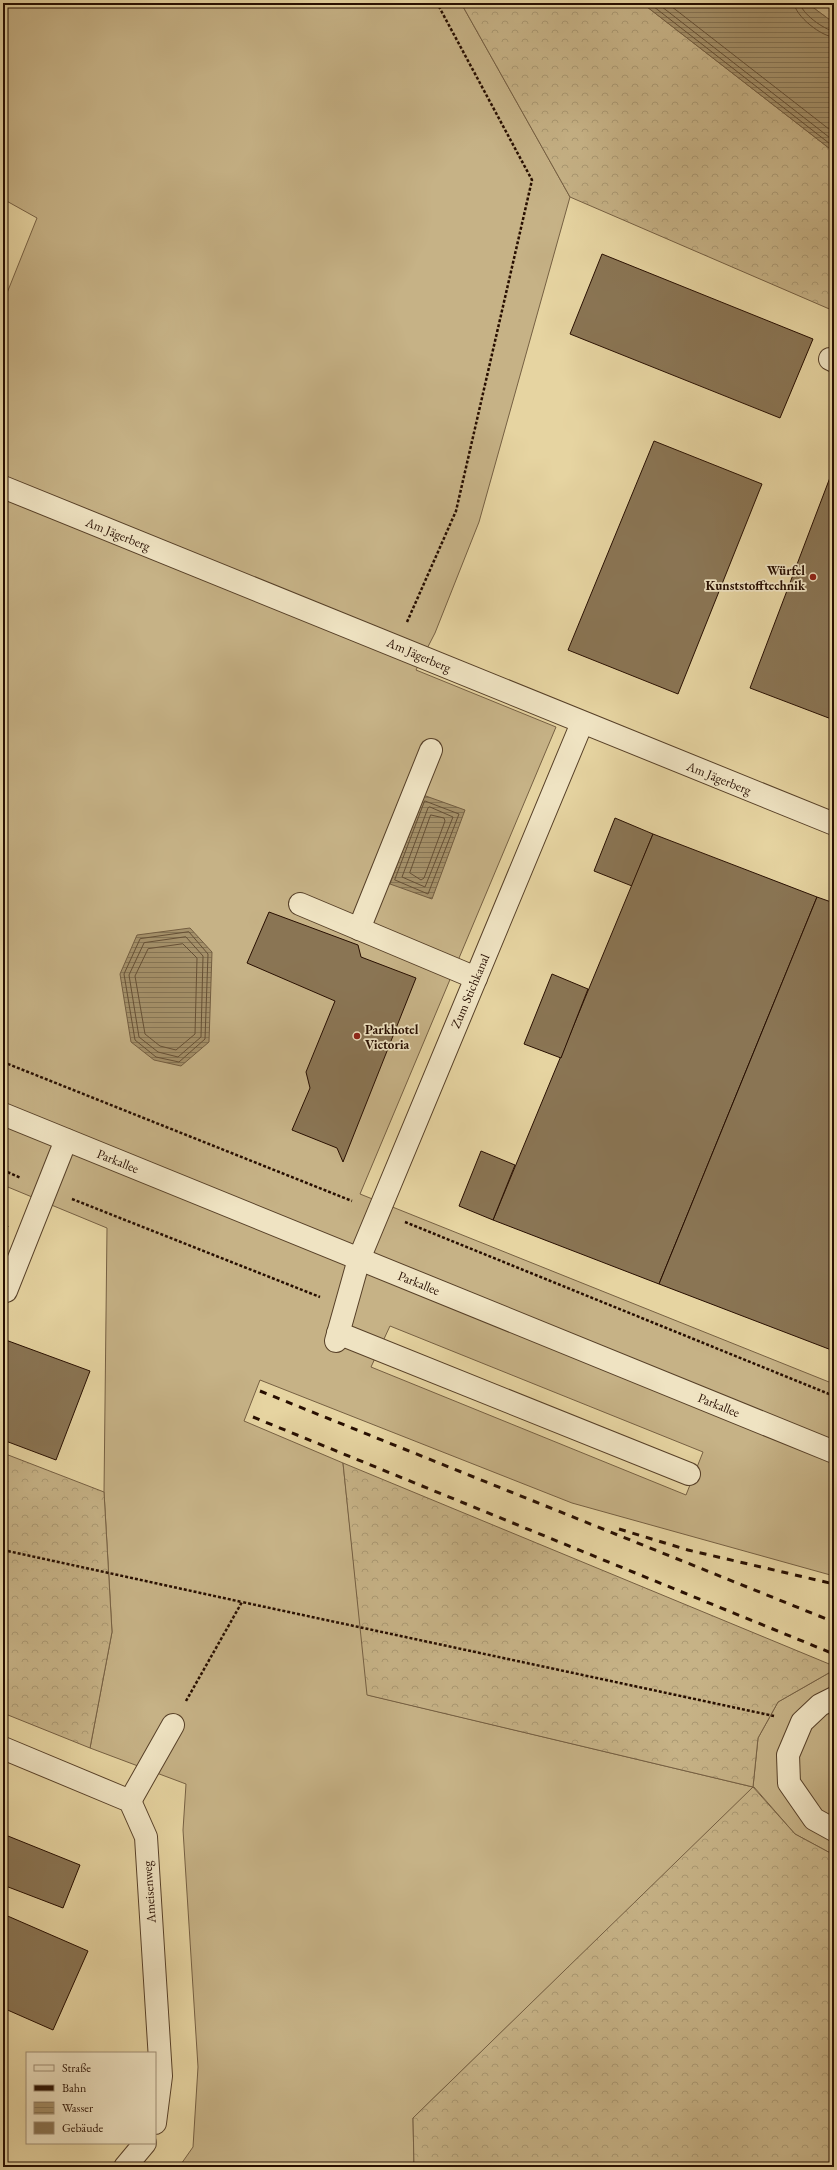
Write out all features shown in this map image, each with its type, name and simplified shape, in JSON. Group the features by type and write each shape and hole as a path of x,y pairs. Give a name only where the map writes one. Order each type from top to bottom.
{"street":[{"name":"Am Jägerberg","path":"3,486 396,645 582,723 834,824"},
{"name":"Zum Stichkanal","path":"582,723 359,1259 344,1306 337,1337 689,1474"},
{"path":"358,929 431,750"},
{"path":"300,904 476,978"},
{"name":"Parkallee","path":"3,1114 834,1452"},
{"path":"6,1291 66,1140"},
{"path":"834,1698 820,1705 802,1722 788,1755 789,1784 814,1819 834,1830"},
{"path":"3,1748 130,1801 173,1725"},
{"name":"Ameisenweg","path":"130,1801 146,1837 161,2076 156,2115"},
{"path":"125,2167 144,2144"}],"path":[{"path":"396,645 456,511 532,180 437,3"},
{"path":"3,1062 834,1396"},
{"path":"3,1170 344,1306"},
{"path":"3,1550 802,1722"},
{"path":"173,1725 242,1602"}],"green space":[{"path":"3,3 461,3 570,197 479,522 435,633 416,670 556,727 360,1194 834,1384 834,1576 572,1503 260,1380 244,1421 343,1463 368,1695 753,1787 758,1738 778,1702 834,1670 834,1855 795,1834 754,1787 413,2118 414,2167 179,2167 193,2147 198,2067 183,1830 186,1784 90,1748 112,1632 104,1492 107,1228 3,1185 3,303 37,218 3,199","holes":["390,1326 703,1452 686,1495 371,1367"]},
{"path":"461,3 642,3 834,152 834,311 570,197"},
{"path":"807,3 834,3 834,23"},
{"path":"3,1453 104,1492 112,1632 90,1748 3,1713"},
{"path":"343,1463 834,1666 834,1670 778,1702 758,1738 753,1787 367,1695"},
{"path":"753,1787 795,1834 834,1855 834,2167 414,2167 413,2118"}],"water":[{"path":"642,3 807,3 834,23 834,152"},
{"path":"423,795 465,810 432,899 390,884"},
{"path":"190,928 212,952 209,1042 181,1066 154,1060 131,1042 120,974 137,935"}],"building":[{"path":"602,254 813,339 780,418 570,334"},
{"path":"654,441 762,484 678,694 568,650"},
{"name":"Würfel Kunststofftechnik","path":"834,467 834,720 750,688"},
{"path":"615,818 653,834 632,886 594,871"},
{"path":"653,834 817,897 659,1284 493,1220"},
{"path":"817,897 834,903 834,1227 830,1238 834,1240 834,1300 831,1309 834,1310 834,1351 659,1284"},
{"name":"Parkhotel Victoria","path":"269,912 358,945 361,957 416,978 343,1162 337,1148 292,1130 310,1088 306,1072 335,1001 247,963"},
{"path":"552,974 588,989 561,1058 524,1044"},
{"path":"481,1151 515,1165 493,1220 459,1206"},
{"path":"3,1224 8,1226 3,1240"},
{"path":"3,1339 90,1371 56,1460 3,1440"},
{"path":"3,1834 80,1865 63,1908 3,1885"},
{"path":"3,1914 88,1951 53,2030 3,2008"}],"railway":[{"path":"260,1391 834,1622"},
{"path":"253,1417 834,1654"},
{"path":"619,1529 688,1550 834,1584"}],"place":[{"name":"Würfel Kunststofftechnik","path":"813,577"},
{"name":"Parkhotel Victoria","path":"357,1036"}]}
